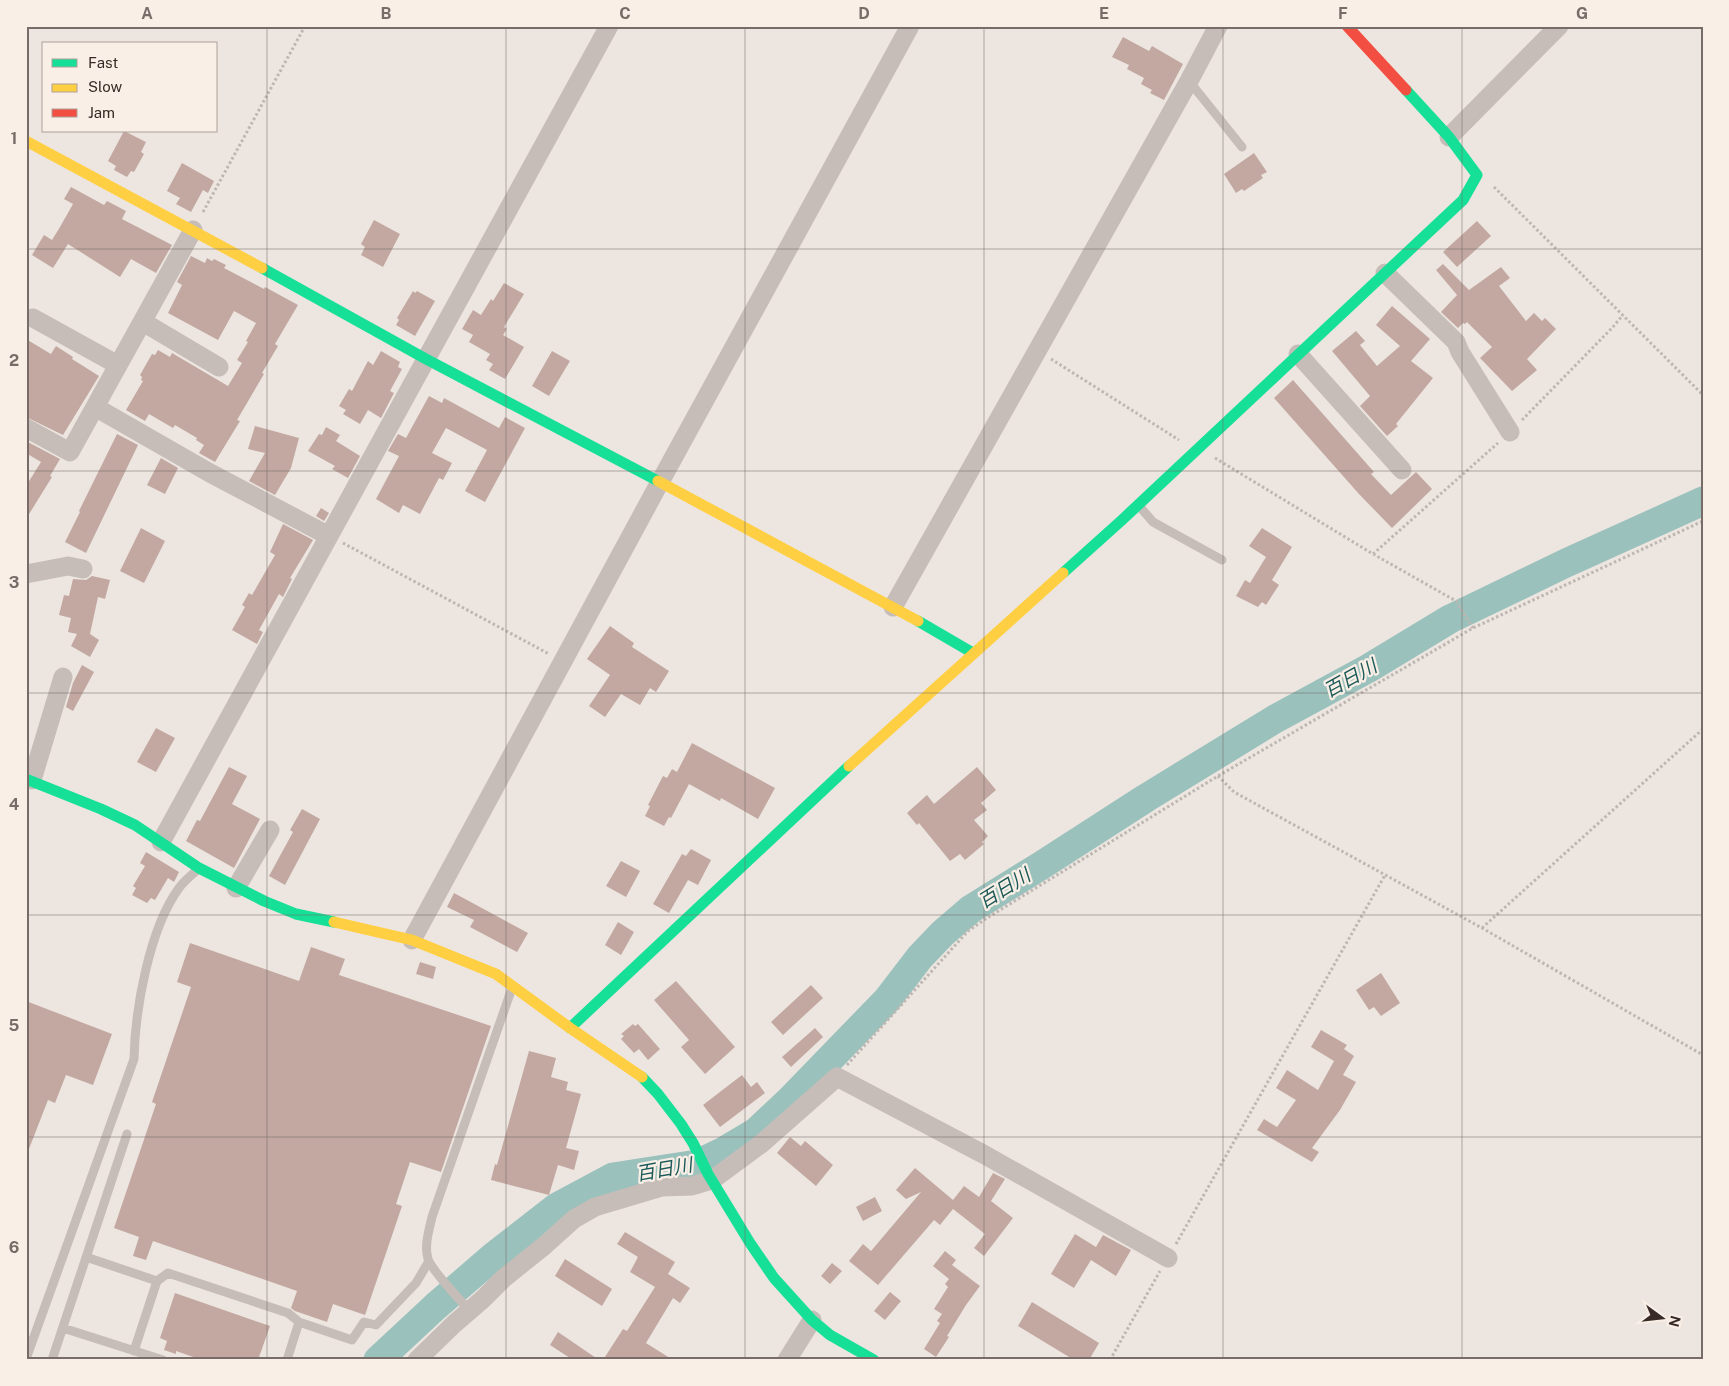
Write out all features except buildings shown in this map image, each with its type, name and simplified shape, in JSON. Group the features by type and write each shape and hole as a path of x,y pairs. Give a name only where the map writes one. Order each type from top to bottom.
{"street":[{"path":"161,842 609,26"},
{"path":"412,940 910,26"},
{"path":"894,608 1218,26"},
{"path":"570,1028 791,819 1138,505 1464,200 1477,175 1449,137 1347,26"},
{"path":"1449,137 1559,26"},
{"path":"26,141 193,230 426,359 894,608 973,653"},
{"path":"26,428 70,452 193,230"},
{"path":"1385,273 1456,342 1460,352 1510,432"},
{"path":"33,318 118,365"},
{"path":"142,322 219,367"},
{"path":"1298,354 1402,470"},
{"path":"95,408 329,536"},
{"path":"26,574 68,566 83,569"},
{"path":"63,677 29,780 135,825 199,868 264,901 296,914 412,940 496,974 570,1028 641,1076 658,1094 693,1143 710,1177 750,1243 774,1278 812,1320 830,1335 874,1360"},
{"path":"236,888 270,830"},
{"path":"416,1360 504,1278 574,1219 596,1207 662,1187 692,1186 710,1177 761,1144 836,1077 985,1155 1168,1258"},
{"path":"787,1360 812,1320"}],"lane":[{"path":"1189,81 1242,147"},
{"path":"1138,505 1153,522 1222,560"},
{"path":"26,1359 134,1060 135,1032 140,998 150,956 163,915 179,888 199,868"},
{"path":"470,1311 429,1261 427,1247 428,1232 513,986"},
{"path":"52,1360 127,1134"},
{"path":"86,1257 157,1281"},
{"path":"134,1351 157,1281 168,1273 288,1313 299,1322 352,1340 364,1322 376,1325 416,1283 429,1261"},
{"path":"287,1360 299,1322"},
{"path":"63,1328 163,1360"}],"path":[{"path":"193,230 305,26"},
{"path":"1477,175 1493,186 1703,395"},
{"path":"1037,350 1182,442 1198,448 1373,554 1456,600 1473,628"},
{"path":"836,1077 968,931 995,913 1218,776 1473,628 1703,521"},
{"path":"329,536 563,661"},
{"path":"1482,928 1703,729"},
{"path":"1218,776 1234,792 1482,928 1703,1055"},
{"path":"1110,1360 1385,875"}],"waterway":[{"name":"百日川","path":"378,1360 494,1256 557,1207 613,1177 697,1164 756,1132 790,1100 887,1000 920,957 943,933 971,909 1275,719 1369,668 1450,619 1566,563 1703,501"}],"traffic: fast":[{"path":"1063,573 1463,200 1477,175 1449,137 1406,90"},
{"path":"262,268 426,359 658,481"},
{"path":"918,621 973,653"},
{"path":"570,1028 849,766"},
{"path":"26,779 101,809 135,825 199,868 264,901 296,914 334,922"},
{"path":"642,1077 681,1124 693,1143 708,1174 750,1243 774,1278 812,1320 830,1335 874,1360"}],"traffic: slow":[{"path":"26,141 262,268"},
{"path":"658,481 918,621"},
{"path":"849,766 1063,573"},
{"path":"334,922 412,940 496,974 642,1077"}],"traffic: jam":[{"path":"1347,26 1406,90"}]}
